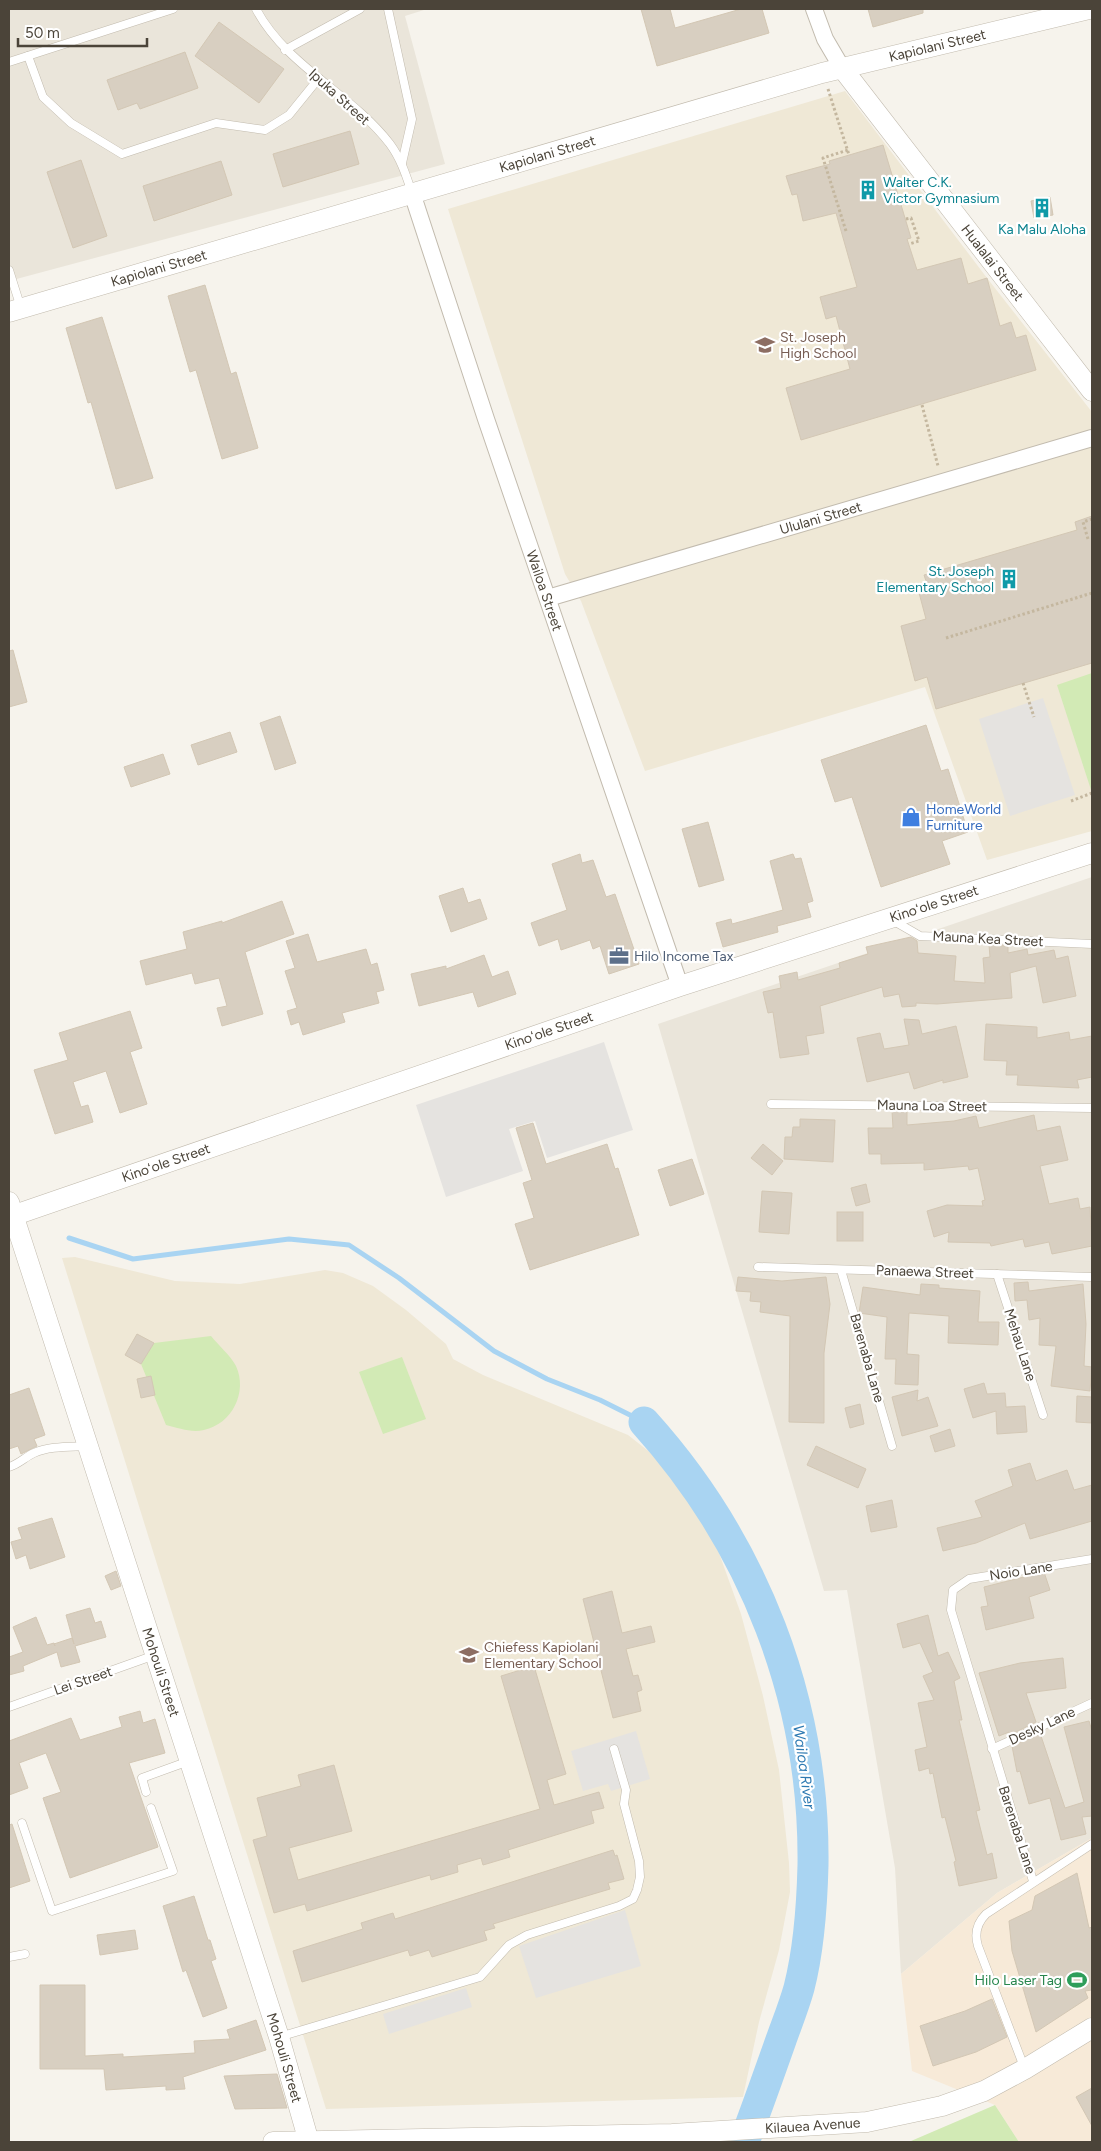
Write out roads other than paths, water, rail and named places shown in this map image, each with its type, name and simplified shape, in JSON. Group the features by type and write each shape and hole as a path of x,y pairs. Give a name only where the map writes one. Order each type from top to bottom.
{"street":[{"name":"Hualalai Street","path":"814,9 825,39 842,68 1092,391"},
{"name":"Kapiolani Street","path":"15,310 822,73 1067,11 1089,9"},
{"name":"Wailoa Street","path":"412,193 486,419 680,986"},
{"name":"Ululani Street","path":"548,598 1092,438"},
{"name":"Kinoʻole Street","path":"10,1212 680,986 1092,853"},
{"name":"Mohouli Street","path":"10,1212 157,1655 279,2037 309,2142"},
{"name":"Kilauea Avenue","path":"273,2142 626,2138 844,2125 912,2113 962,2100 1025,2069 1092,2028"}],"lane":[{"path":"9,62 173,9"},
{"name":"Ipuka Street","path":"256,9 285,50 341,96 389,143 402,163 412,193"},
{"path":"285,50 360,9"},
{"path":"388,9 412,119 402,163"},
{"path":"28,56 43,97 71,123 122,154 216,123 266,130 289,115 319,78"},
{"path":"9,270 15,310"},
{"name":"Mauna Kea Street","path":"889,918 920,936 1092,944"},
{"name":"Mauna Loa Street","path":"771,1104 1092,1108"},
{"name":"Panaewa Street","path":"758,1267 1092,1277"},
{"name":"Barenaba Lane","path":"841,1270 892,1446"},
{"name":"Mehau Lane","path":"997,1274 1043,1415"},
{"path":"9,1467 24,1460 33,1453 53,1448 89,1446"},
{"name":"Noio Lane","path":"953,1590 969,1579 1092,1559"},
{"name":"Barenaba Lane","path":"953,1590 951,1610 1033,1881 986,1914 977,1926 976,1936 1025,2069"},
{"name":"Lei Street","path":"9,1707 157,1655"},
{"name":"Desky Lane","path":"992,1749 1092,1703"},
{"path":"279,2037 480,1978 509,1945 526,1935 620,1906 633,1899 638,1890 639,1862 624,1804 626,1790 614,1749"},
{"path":"146,1792 142,1778 190,1760"},
{"path":"22,1823 52,1911 173,1871 151,1808"},
{"path":"1033,1881 1092,1844"},
{"path":"9,1957 25,1954"}],"waterway":[{"path":"69,1238 133,1259 289,1239 349,1245 399,1278 494,1351 547,1379 600,1400 644,1422"},
{"name":"Wailoa River","path":"644,1422 683,1469 717,1519 746,1572 770,1627 789,1684 803,1743 811,1804 813,1865 808,1943 797,1995 744,2142"}],"place":[{"name":"Walter C.K. Victor Gymnasium","path":"868,190"},
{"name":"Ka Malu Aloha","path":"1042,208"},
{"name":"St. Joseph High School","path":"765,345"},
{"name":"St. Joseph Elementary School","path":"1009,579"},
{"name":"HomeWorld Furniture","path":"911,817"},
{"name":"Hilo Income Tax","path":"619,956"},
{"name":"Chiefess Kapiolani Elementary School","path":"469,1655"},
{"name":"Hilo Laser Tag","path":"1077,1980"}]}
